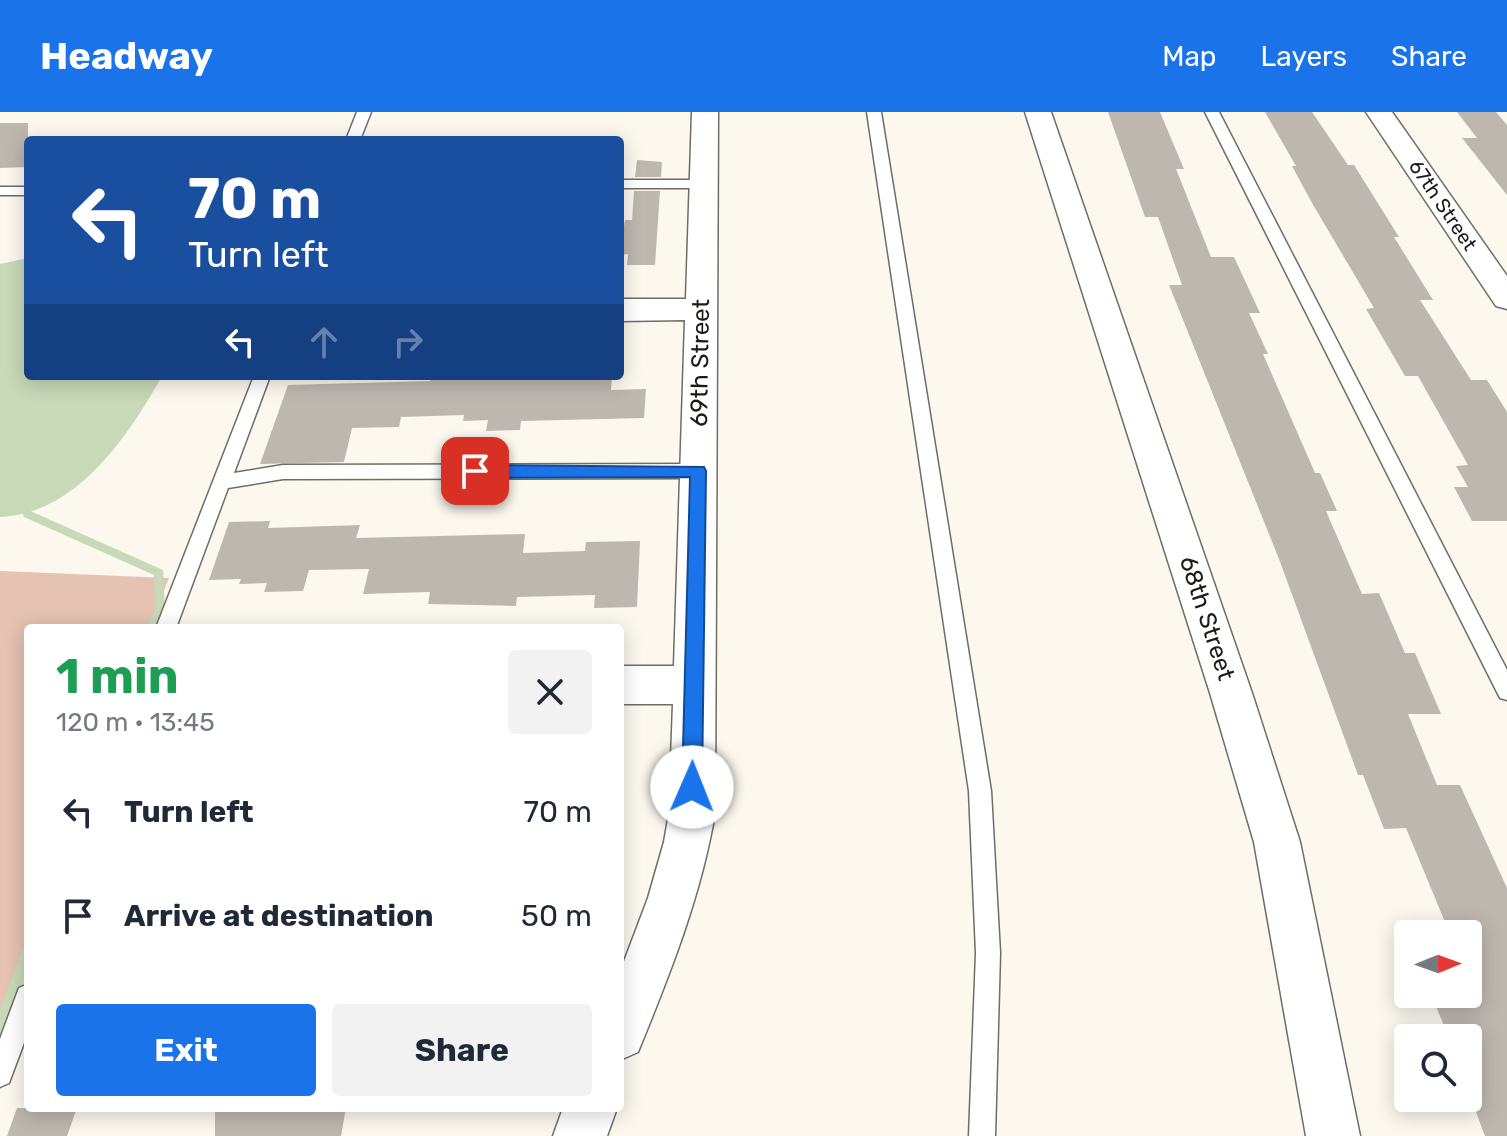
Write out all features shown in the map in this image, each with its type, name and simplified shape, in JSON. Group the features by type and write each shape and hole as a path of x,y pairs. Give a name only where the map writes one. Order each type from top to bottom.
{"street":[{"name":"69th Street","path":"624,1014 629,989 662,930 687,847 692,813 705,112"},
{"name":"68th Street","path":"1038,112 1231,693 1277,842 1333,1136"},
{"name":"67th Street","path":"1379,112 1507,299"},
{"path":"624,310 701,309"},
{"path":"624,685 695,685"},
{"path":"580,1136 589,1112"}],"lane":[{"path":"355,136 364,112"},
{"path":"874,112 980,791 988,953 982,1136"},
{"path":"1212,112 1507,691"},
{"path":"624,184 704,184"},
{"path":"0,191 24,191"},
{"path":"168,624 261,380"},
{"path":"223,482 283,472 698,471"},
{"path":"0,1074 24,1008"}],"shaded area":[{"path":"24,259 24,380 160,380 116,447 76,487 53,502 27,513 0,517 0,264"},
{"path":"0,571 169,578 151,624 24,624 24,950 0,1011"}],"building":[{"path":"1108,112 1160,112 1184,169 1176,169 1211,257 1234,257 1260,313 1249,313 1268,354 1263,354 1315,473 1320,473 1337,511 1326,511 1362,594 1379,593 1405,653 1415,653 1441,714 1408,714 1437,785 1460,785 1507,888 1507,1136 1485,1136 1476,1112 1482,1112 1482,1024 1443,1024 1437,1008 1482,1008 1482,920 1444,920 1406,828 1384,829 1363,775 1358,775 1279,559 1169,285 1182,285 1158,217 1145,217"},
{"path":"1265,112 1312,112 1348,165 1354,165 1399,237 1394,237 1433,300 1420,300 1471,380 1487,380 1507,412 1507,521 1472,521 1454,487 1468,487 1456,466 1468,465 1418,376 1405,376 1366,309 1374,308 1312,203 1292,166 1296,166"},
{"path":"1457,112 1496,112 1507,125 1507,195 1462,138 1477,138"},
{"path":"0,123 28,123 28,136 24,136 24,167 0,168"},
{"path":"637,160 662,162 661,177 635,177"},
{"path":"634,191 660,191 655,265 627,265 624,226 625,220 632,220"},
{"path":"612,380 611,390 646,389 644,418 521,421 520,430 486,431 488,420 463,421 464,415 401,417 399,427 352,428 344,462 260,464 288,385"},
{"path":"270,521 268,528 360,525 356,538 525,534 523,553 585,551 586,542 640,541 637,607 594,608 595,595 517,597 516,606 428,604 430,592 363,594 369,569 309,570 303,591 264,592 267,583 239,584 241,579 209,580 229,522"},
{"path":"17,1108 24,1108 24,1112 76,1112 67,1136 7,1136"},
{"path":"215,1112 345,1112 341,1136 215,1136"}],"waterway":[{"path":"28,514 159,573 160,608 154,624"},
{"path":"0,1027 24,964"}],"route":[{"path":"475,471 698,471 692,787"}]}
